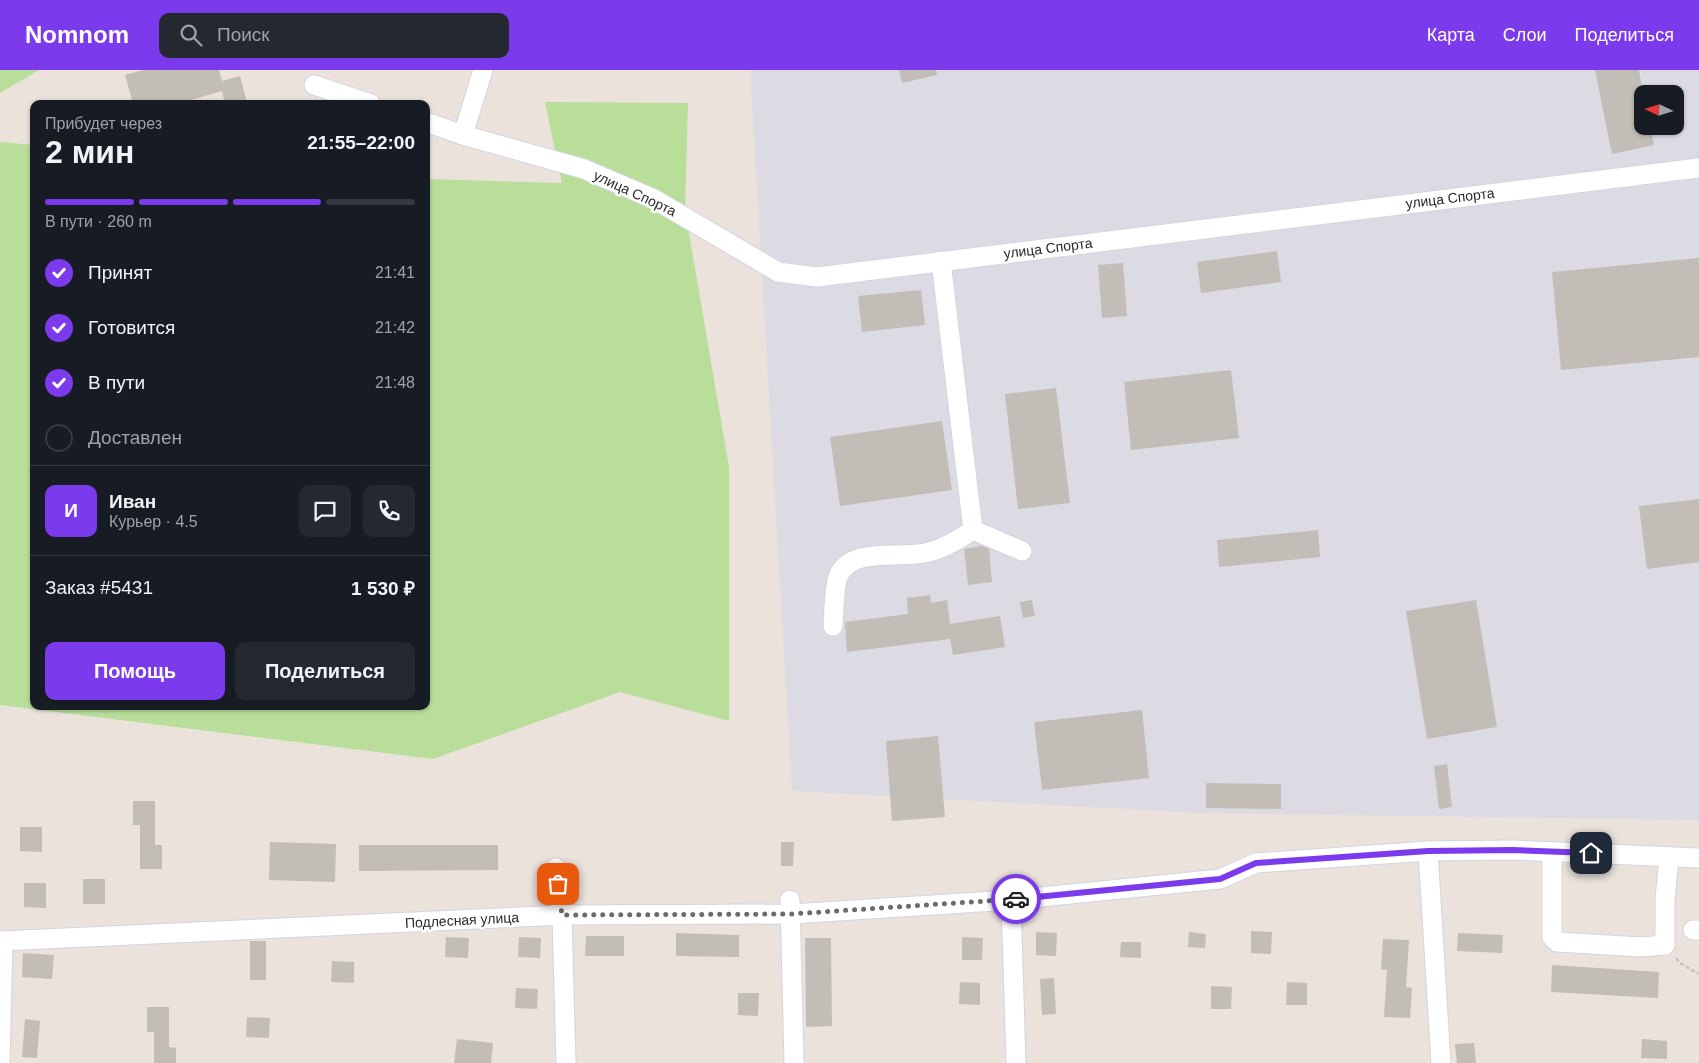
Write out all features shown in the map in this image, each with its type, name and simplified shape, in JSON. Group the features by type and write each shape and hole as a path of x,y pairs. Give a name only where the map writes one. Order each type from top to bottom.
{"street":[{"path":"463,135 483,70"},
{"path":"314,85 359,100"},
{"name":"улица Спорта","path":"430,123 463,135 584,169 654,199 778,272 817,277 1699,168"},
{"path":"941,262 973,530"},
{"path":"973,530 1022,551"},
{"path":"833,626 837,577 845,565 859,557 926,553 945,547 973,530"},
{"name":"Подлесная улица","path":"1,941 562,915 1011,900 1220,879 1256,863 1428,851 1512,850 1699,858"},
{"path":"1428,851 1440,1063"},
{"path":"1552,852 1552,937 1556,942 1641,947 1664,945 1668,857"},
{"path":"556,868 562,915 566,1063"},
{"path":"1011,900 1016,1063"},
{"path":"790,907 794,1063"},
{"path":"0,1063 1,941"}],"path":[{"path":"1664,945 1680,963 1699,974"}],"shaded area":[{"path":"750,70 1699,70 1699,820 1201,813 792,791"}],"green space":[{"path":"0,70 39,70 0,93"},
{"path":"545,102 688,103 685,210 729,467 729,721 620,692 433,759 40,710 430,710 430,179 562,183"},
{"path":"0,142 30,145 30,709 0,705"}],"building":[{"path":"143,70 219,70 222,81 240,76 246,100 224,100 222,91 191,100 132,100 125,75"},
{"path":"899,70 936,70 937,75 902,83"},
{"path":"1595,70 1639,70 1642,85 1634,85 1634,135 1652,135 1654,145 1612,154"},
{"path":"1277,251 1281,282 1201,293 1197,262"},
{"path":"1699,258 1699,357 1561,370 1552,272"},
{"path":"1123,263 1127,316 1102,318 1098,265"},
{"path":"921,290 925,325 862,332 858,296"},
{"path":"1231,370 1239,438 1131,450 1124,382"},
{"path":"1056,388 1070,503 1018,509 1005,394"},
{"path":"942,421 952,490 840,506 830,437"},
{"path":"1699,499 1699,562 1647,569 1639,506"},
{"path":"1318,530 1320,557 1219,567 1217,540"},
{"path":"982,546 989,549 992,582 968,585 964,549"},
{"path":"930,595 931,603 947,600 950,624 1000,616 1005,647 953,655 950,639 847,652 845,622 908,614 907,598"},
{"path":"1032,600 1035,616 1023,618 1020,602"},
{"path":"1476,600 1497,727 1427,739 1406,611"},
{"path":"1142,710 1149,778 1042,790 1034,722"},
{"path":"938,736 945,817 892,821 886,741"},
{"path":"1447,764 1452,807 1439,809 1434,766"},
{"path":"1206,783 1281,784 1281,809 1206,808"},
{"path":"133,801 155,801 155,845 162,845 162,869 140,869 140,825 133,825"},
{"path":"20,827 42,827 42,852 20,851"},
{"path":"270,842 336,844 335,882 269,880"},
{"path":"781,842 794,842 793,866 781,866"},
{"path":"359,845 498,845 498,870 359,871"},
{"path":"83,879 105,879 105,904 83,904"},
{"path":"24,883 46,883 46,908 24,907"},
{"path":"1251,931 1272,932 1271,954 1251,953"},
{"path":"1036,932 1057,933 1056,956 1036,955"},
{"path":"1189,932 1206,934 1205,948 1188,947"},
{"path":"676,933 739,935 739,957 676,956"},
{"path":"1458,933 1503,935 1502,953 1457,951"},
{"path":"586,936 624,936 624,956 585,956"},
{"path":"446,937 469,938 468,958 445,957"},
{"path":"519,937 541,938 540,958 518,957"},
{"path":"962,937 983,938 982,960 962,960"},
{"path":"805,938 831,938 832,1026 806,1027"},
{"path":"1383,939 1409,940 1406,987 1412,988 1410,1018 1384,1017 1387,970 1381,969"},
{"path":"250,941 266,941 266,980 250,980"},
{"path":"1121,942 1141,942 1141,958 1120,957"},
{"path":"23,953 54,955 52,979 22,977"},
{"path":"332,961 354,962 354,983 331,982"},
{"path":"1552,965 1659,972 1658,998 1551,992"},
{"path":"1054,978 1056,1014 1042,1015 1040,979"},
{"path":"960,982 980,983 980,1005 959,1004"},
{"path":"1287,982 1307,983 1307,1005 1286,1005"},
{"path":"1211,986 1232,987 1231,1009 1211,1009"},
{"path":"516,988 538,989 537,1009 515,1008"},
{"path":"738,993 759,993 758,1016 738,1015"},
{"path":"147,1007 169,1007 169,1047 176,1048 176,1063 154,1063 154,1032 147,1032"},
{"path":"247,1017 270,1018 269,1038 246,1037"},
{"path":"25,1019 40,1021 37,1058 22,1057"},
{"path":"457,1039 493,1043 491,1063 454,1063"},
{"path":"1642,1039 1667,1041 1667,1059 1641,1058"},
{"path":"1474,1043 1476,1063 1457,1063 1455,1044"}],"way so far":[{"path":"558,884 562,915 791,914 1016,899"}],"route":[{"path":"1016,899 1220,879 1256,863 1428,851 1512,850 1591,853"}]}
